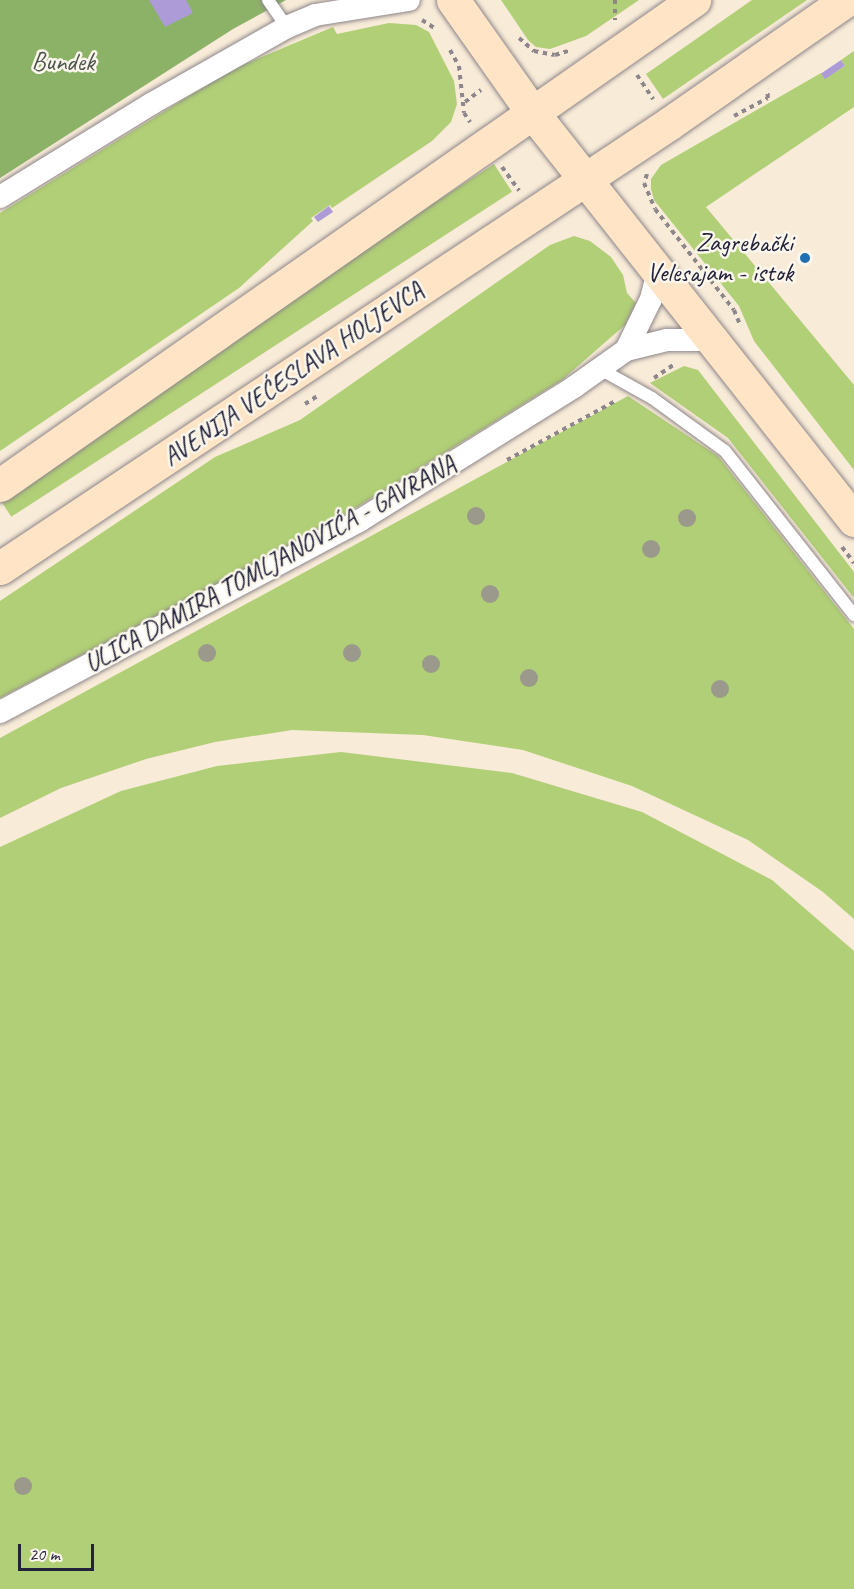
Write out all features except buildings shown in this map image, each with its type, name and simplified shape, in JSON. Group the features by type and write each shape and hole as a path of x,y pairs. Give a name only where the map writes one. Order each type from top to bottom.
{"main road":[{"path":"0,485 694,0"},
{"name":"AVENIJA VEĆESLAVA HOLJEVCA","path":"0,568 585,178 846,0"},
{"path":"451,1 532,112 654,263 854,520"}],"street":[{"path":"0,197 151,104 287,27 315,15 337,0"},
{"path":"315,15 413,9"},
{"name":"ULICA DAMIRA TOMLJANOVIĆA - GAVRANA","path":"626,350 651,299 656,279 654,263"},
{"name":"ULICA DAMIRA TOMLJANOVIĆA - GAVRANA","path":"0,712 358,521 600,369 626,350 668,340 714,340"}],"lane":[{"path":"268,0 287,27"},
{"path":"600,369 652,398 725,451 854,615"}],"path":[{"path":"615,0 615,24"},
{"path":"413,9 440,35"},
{"path":"513,31 534,51 555,55 577,48"},
{"path":"445,42 459,66 468,120"},
{"path":"529,55 534,51"},
{"path":"639,78 659,107"},
{"path":"730,118 768,98"},
{"path":"500,162 514,183"},
{"path":"649,169 644,183 655,209 718,290"}],"green space":[{"name":"Bundek","path":"0,0 286,0 233,29 0,178"},
{"path":"501,0 639,0 586,36 550,49 536,47 528,40"},
{"path":"752,0 807,0 663,99 646,74"},
{"path":"389,23 416,25 429,32 454,81 457,104 451,122 432,141 332,208 330,205 311,218 313,221 239,288 0,451 0,213 231,70 333,27 337,34"},
{"path":"854,51 854,107 706,207 854,385 854,470 754,341 739,306 654,200 651,179 661,165 821,73 826,78 845,66 841,60"},
{"path":"494,164 512,192 11,517 0,499 0,485"},
{"path":"574,236 590,241 611,257 623,275 627,293 636,303 625,325 562,380 320,530 0,698 0,601 215,457 300,420 550,245"},
{"path":"684,366 698,370 854,572 854,598 728,438 650,383"},
{"path":"628,396 718,456 854,629 854,919 823,892 748,840 632,786 523,750 423,735 292,730 215,742 146,759 61,788 0,818 0,738"},
{"path":"341,752 512,773 642,812 772,880 854,951 854,1589 0,1589 0,847 121,791 217,766"}],"place":[{"name":"Zagrebački Velesajam - istok","path":"805,258"}]}
